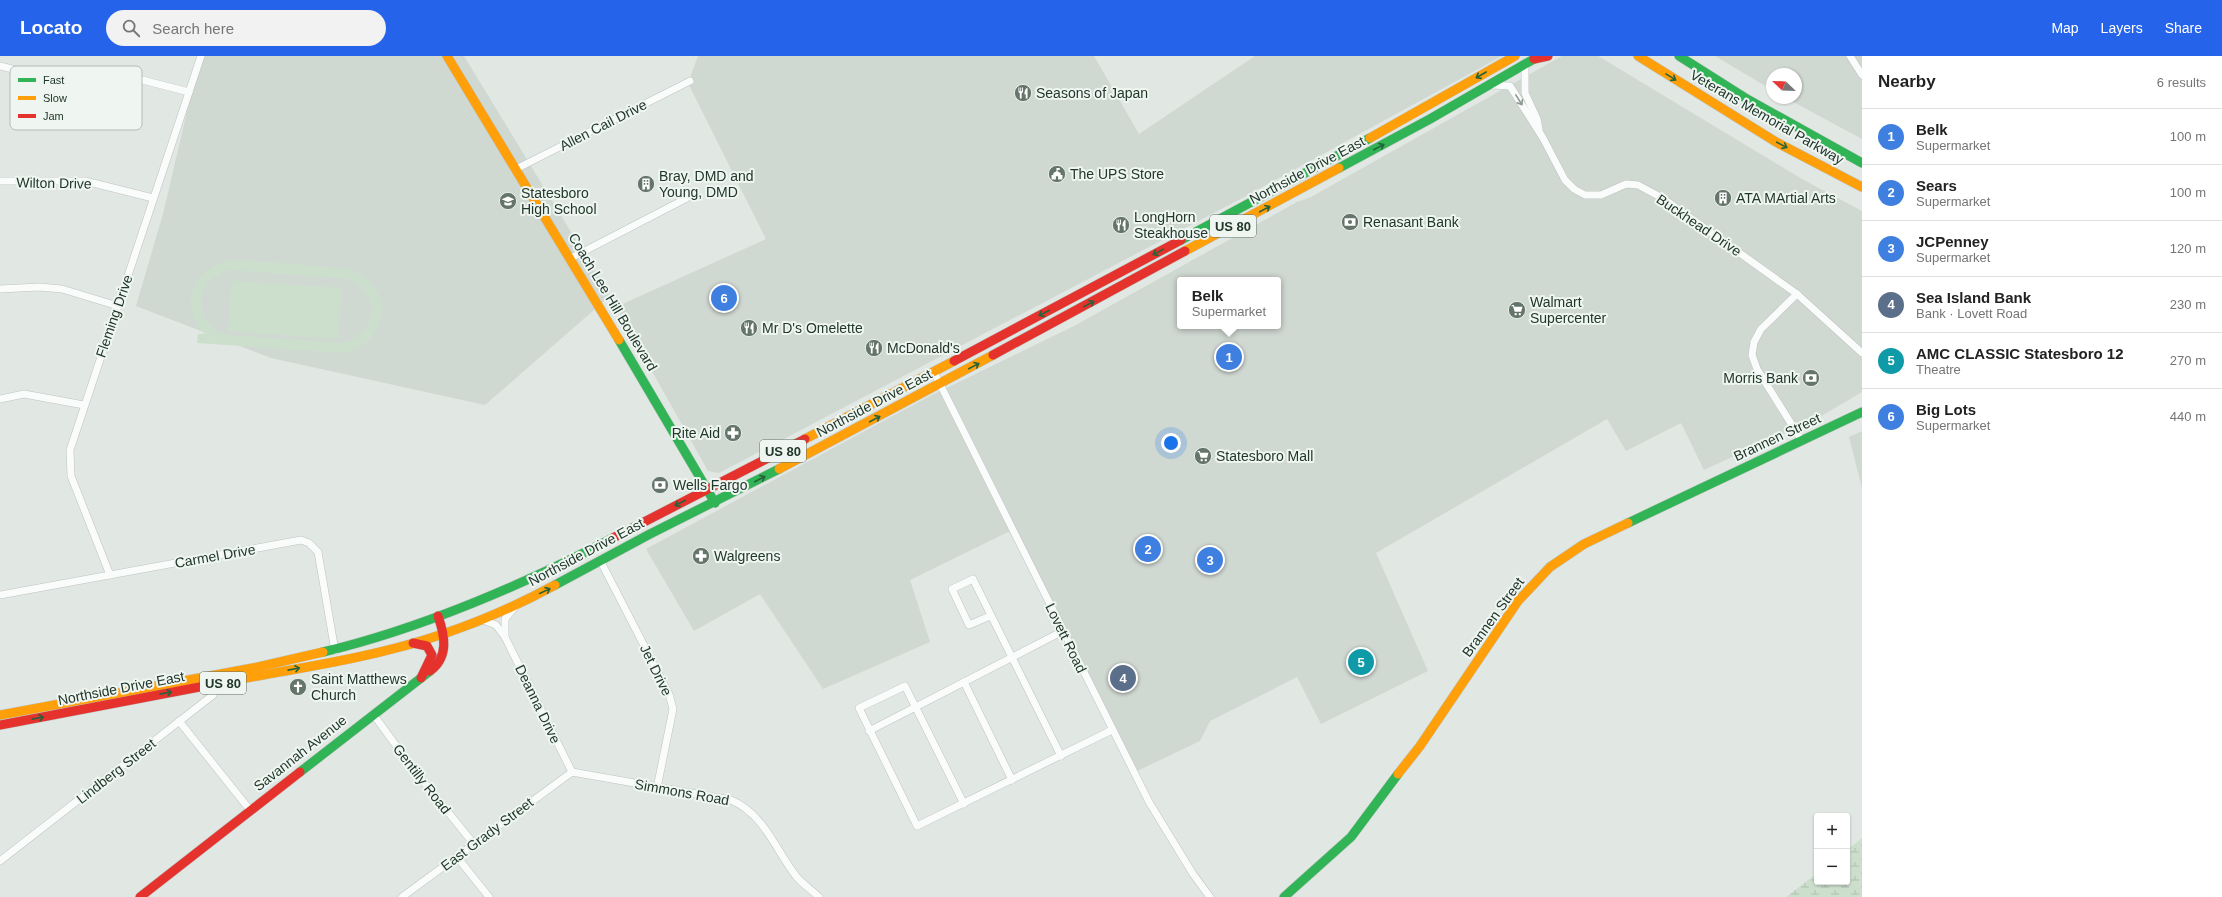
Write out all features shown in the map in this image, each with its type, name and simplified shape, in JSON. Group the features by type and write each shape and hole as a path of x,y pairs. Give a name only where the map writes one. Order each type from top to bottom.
{"main road":[{"name":"Coach Lee Hill Boulevard","path":"447,56 571,258 715,503"},
{"name":"Northside Drive East","path":"0,714 220,673 335,649 438,616 473,603 545,572 934,372 1380,133 1515,56"},
{"path":"1536,57 1548,56"},
{"name":"Veterans Memorial Parkway","path":"1638,56 1776,142 1862,187"},
{"name":"Veterans Memorial Parkway","path":"1679,56 1747,99 1862,163"},
{"path":"1692,56 1747,99"},
{"name":"Northside Drive East","path":"0,725 376,653 413,643 482,620 552,587 600,560 677,520 715,503 940,384 1416,127 1525,65 1536,57"},
{"name":"Brannen Street","path":"1284,897 1351,837 1420,746 1518,601 1550,567 1584,544 1862,412"},
{"name":"Savannah Avenue","path":"140,897 434,668 442,657 446,643 438,616"},
{"path":"413,643 427,646 432,654 420,678"}],"street":[{"name":"Fleming Drive","path":"110,575 71,476 69,465 70,450 84,404 201,56"},
{"path":"1850,56 1862,75"},
{"name":"Buckhead Drive","path":"1525,65 1525,93 1537,118 1539,133"},
{"path":"0,66 10,68"},
{"path":"142,80 189,92"},
{"name":"Allen Cail Drive","path":"516,169 690,81"},
{"name":"Buckhead Drive","path":"1488,85 1510,86 1539,133 1565,180 1574,189 1585,194 1601,195 1624,184 1638,185 1666,200 1797,294 1862,353"},
{"name":"Wilton Drive","path":"0,181 85,181 153,198"},
{"path":"571,258 687,198"},
{"path":"0,289 39,287 62,289 118,306"},
{"path":"1797,294 1762,329 1754,342 1752,355 1757,369 1802,441"},
{"name":"Lovett Road","path":"934,372 1112,730 1167,833 1193,874 1210,897"},
{"path":"0,399 24,394 84,404"},
{"name":"Carmel Drive","path":"0,595 301,540 309,543 318,552 336,661"},
{"name":"Jet Drive","path":"600,560 669,694 674,708 657,788"},
{"path":"990,616 969,625 952,589 973,579 990,616 1061,756"},
{"path":"505,637 505,619 519,603"},
{"name":"Deanna Drive","path":"482,620 496,625 505,637 572,772"},
{"path":"869,731 1063,631"},
{"name":"Lindberg Street","path":"0,861 213,695 220,673"},
{"path":"964,682 1012,780"},
{"path":"964,804 906,686 860,708 869,731 917,826 964,804 1112,730"},
{"name":"Gentilly Road","path":"373,714 411,766 473,843"},
{"path":"180,721 250,810"},
{"name":"Simmons Road","path":"572,772 731,800 742,804 754,814 797,877 819,897"},
{"name":"East Grady Street","path":"402,897 457,857 473,843 572,772"},
{"path":"457,857 489,897"}],"shaded area":[{"path":"200,56 464,56 610,296 485,405 271,358 136,306 163,214"},
{"path":"698,56 1094,56 1139,134 1255,56 1502,56 1246,196 719,473 708,471 616,307 766,239 688,83"},
{"path":"1562,56 1598,56 1802,179 1862,211 1862,392 1823,415 1704,470 1681,423 1626,451 1607,419 1376,553 1428,671 1321,724 1297,677 1210,721 1200,741 1133,773 1012,530 910,580 930,642 823,689 760,594 694,631 646,549 926,398 1074,326 1297,202 1311,197"},
{"path":"1715,56 1862,56 1862,139 1797,104 1802,104 1802,68 1766,68 1766,86"},
{"path":"1862,431 1862,488 1849,437"}],"green space":[{"path":"238,260 342,268 359,274 371,283 379,296 382,309 379,323 373,336 361,346 344,353 197,343 198,334 205,334 196,322 191,310 191,298 195,286 202,276 212,268 224,262","holes":["230,270 348,279 359,285 367,293 371,303 372,313 369,323 364,331 355,338 343,343 225,335 214,329 206,320 202,311 201,301 209,282 218,275"]},
{"path":"232,281 342,288 338,339 228,331"},
{"path":"1862,838 1862,897 1786,897 1814,875 1814,885 1850,885 1850,848"}],"traffic: fast":[{"path":"1339,168 1430,119 1539,56"},
{"path":"1679,56 1747,99 1862,163"},
{"path":"1181,240 1370,138"},
{"path":"619,340 715,503"},
{"path":"1628,523 1862,412"},
{"path":"555,585 650,534 779,469"},
{"path":"323,652 397,631 471,604 544,572 613,538"},
{"path":"300,772 430,671"},
{"path":"1284,897 1351,837 1398,774"}],"traffic: slow":[{"path":"447,56 619,340"},
{"path":"1370,138 1515,56"},
{"path":"1638,56 1776,142 1862,187"},
{"path":"1185,251 1339,168"},
{"path":"779,469 993,355"},
{"path":"805,439 954,361"},
{"path":"1398,774 1420,746 1518,601 1550,567 1584,544 1628,523"},
{"path":"236,680 359,657 422,641 490,616 555,585"},
{"path":"0,715 253,668 323,652"}],"traffic: jam":[{"path":"1534,59 1548,56"},
{"path":"954,361 1181,240"},
{"path":"993,355 1185,251"},
{"path":"613,538 805,439"},
{"path":"430,671 436,665 443,653 444,638 438,616"},
{"path":"413,643 427,646 432,655 421,678"},
{"path":"0,725 236,680"},
{"path":"140,897 300,772"}],"place":[{"name":"Seasons of Japan","path":"1023,93"},
{"name":"The UPS Store","path":"1057,174"},
{"name":"Bray, DMD and Young, DMD","path":"646,184"},
{"name":"ATA MArtial Arts","path":"1723,198"},
{"name":"Statesboro High School","path":"508,201"},
{"name":"Renasant Bank","path":"1350,222"},
{"name":"LongHorn Steakhouse","path":"1121,225"},
{"name":"Big Lots","path":"724,298"},
{"name":"Walmart Supercenter","path":"1517,310"},
{"name":"Mr D's Omelette","path":"749,328"},
{"name":"McDonald's","path":"874,348"},
{"name":"Belk","path":"1229,357"},
{"name":"Morris Bank","path":"1811,378"},
{"name":"Rite Aid","path":"733,433"},
{"name":"Statesboro Mall","path":"1203,456"},
{"name":"Wells Fargo","path":"660,485"},
{"name":"Sears","path":"1148,549"},
{"name":"Walgreens","path":"701,556"},
{"name":"JCPenney","path":"1210,560"},
{"name":"AMC CLASSIC Statesboro 12","path":"1361,662"},
{"name":"Sea Island Bank","path":"1123,678"},
{"name":"Saint Matthews Church","path":"298,687"}]}
